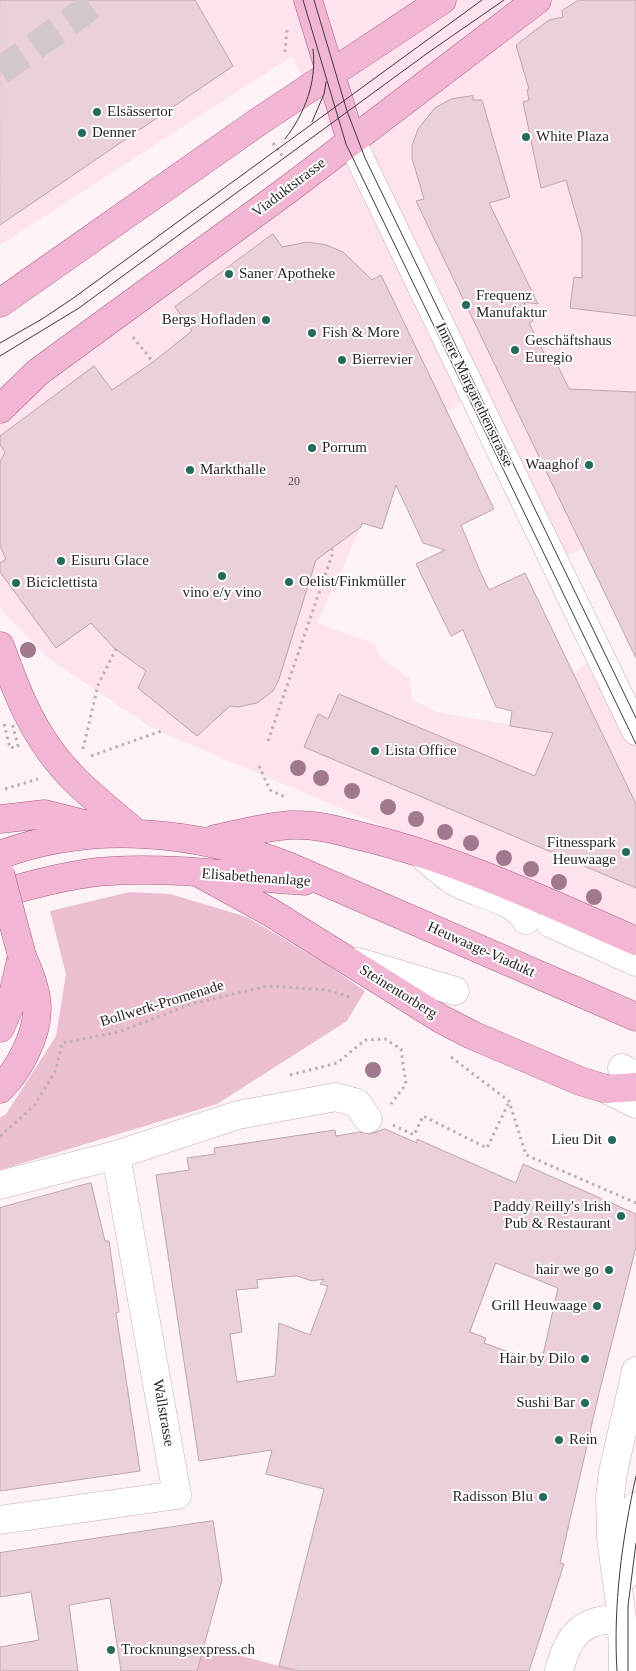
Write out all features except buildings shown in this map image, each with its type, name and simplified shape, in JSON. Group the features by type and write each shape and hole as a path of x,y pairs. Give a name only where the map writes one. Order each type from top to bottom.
{"main road":[{"path":"308,0 351,140"},
{"path":"0,303 258,122 442,0"},
{"name":"Viaduktstrasse","path":"38,372 300,180 537,0"},
{"path":"0,386 38,372"},
{"path":"0,409 38,372"},
{"path":"0,646 28,717 52,754 127,834"},
{"name":"Elisabethenanlage","path":"0,819 45,814 127,834 208,841 258,855 326,882"},
{"path":"208,841 292,825 318,826 418,851 486,876 636,941"},
{"path":"0,855 70,838 127,834"},
{"name":"Elisabethenanlage","path":"0,894 62,878 110,871 155,870 326,882"},
{"path":"0,873 22,956 31,977 37,1008 34,1028 27,1047 0,1089"},
{"name":"Steinentorberg","path":"201,874 270,912 441,1019 472,1035 580,1081 606,1089 631,1077"},
{"name":"Heuwaage-Viadukt","path":"326,882 636,1018"},
{"path":"0,1028 11,1003 22,956"}],"street":[{"name":"Innere Margarethenstrasse","path":"351,140 636,731"},
{"path":"418,851 444,874 459,884 516,908 538,922 636,962"},
{"path":"347,959 455,991"},
{"name":"Steinentorberg","path":"606,1089 636,1104"},
{"path":"0,1185 116,1155 238,1115 336,1097 357,1103 376,1120"},
{"name":"Wallstrasse","path":"0,1520 177,1495 116,1155"},
{"path":"623,1671 622,1619 611,1538 610,1497 616,1455 636,1371"},
{"path":"622,1619 636,1506"},
{"path":"622,1619 636,1590"},
{"path":"559,1671 566,1647 579,1630 602,1620 622,1619"}],"path":[{"path":"258,122 300,180"},
{"path":"128,330 153,362"},
{"path":"268,741 333,552 332,549"},
{"path":"83,750 98,685 116,649"},
{"path":"4,724 10,748 18,746 12,722"},
{"path":"90,756 164,730"},
{"path":"259,766 270,790"},
{"path":"0,790 43,778"},
{"name":"Bollwerk-Promenade","path":"0,1136 34,1106 56,1070 62,1043 119,1032 191,1004 268,986 327,990 354,998"},
{"path":"448,1055 509,1101 526,1155 636,1203"},
{"path":"376,1120 414,1135 422,1116 487,1148 509,1101"}],"shaded area":[{"path":"0,0 636,0 636,538 608,534 543,569 462,403 447,411 376,477 359,531 317,623 374,644 380,657 410,679 412,700 436,712 510,725 513,703 574,673 601,652 636,724 636,933 154,729 48,658 0,608 0,414 343,158 292,56 0,245"},
{"path":"130,892 170,894 247,917 326,964 365,991 347,1021 217,1104 0,1170 0,1118 6,1114 56,1036 66,974 50,911"},
{"path":"204,1646 298,1671 197,1671"}],"tunnel":[{"path":"0,71 100,0"}],"tram line":[{"path":"303,0 346,144 636,744"},
{"path":"314,0 347,111 365,158 636,718"},
{"path":"0,343 72,299 482,0"},
{"path":"0,356 79,308 429,52 504,0"},
{"path":"285,139 298,119 308,97 313,73 313,49"},
{"path":"312,122 324,94 326,82"},
{"path":"617,1671 616,1622 620,1573 636,1476"},
{"path":"628,1671 628,1606 636,1543"}],"place":[{"name":"Elsässertor","path":"97,112"},
{"name":"Denner","path":"82,133"},
{"name":"White Plaza","path":"526,137"},
{"name":"Saner Apotheke","path":"229,274"},
{"name":"Frequenz Manufaktur","path":"466,305"},
{"name":"Bergs Hofladen","path":"266,320"},
{"name":"Fish & More","path":"312,333"},
{"name":"Geschäftshaus Euregio","path":"515,350"},
{"name":"Bierrevier","path":"342,360"},
{"name":"Porrum","path":"312,448"},
{"name":"Waaghof","path":"589,465"},
{"name":"Markthalle","path":"190,470"},
{"name":"Eisuru Glace","path":"61,561"},
{"name":"vino e/y vino","path":"222,576"},
{"name":"Oelist/Finkmüller","path":"289,582"},
{"name":"Biciclettista","path":"16,583"},
{"name":"Lista Office","path":"375,751"},
{"name":"Fitnesspark Heuwaage","path":"626,852"},
{"name":"Lieu Dit","path":"612,1140"},
{"name":"Paddy Reilly's Irish Pub & Restaurant","path":"621,1216"},
{"name":"hair we go","path":"609,1270"},
{"name":"Grill Heuwaage","path":"597,1306"},
{"name":"Hair by Dilo","path":"585,1359"},
{"name":"Sushi Bar","path":"585,1403"},
{"name":"Rein","path":"559,1440"},
{"name":"Radisson Blu","path":"543,1497"},
{"name":"Trocknungsexpress.ch","path":"111,1650"}]}
